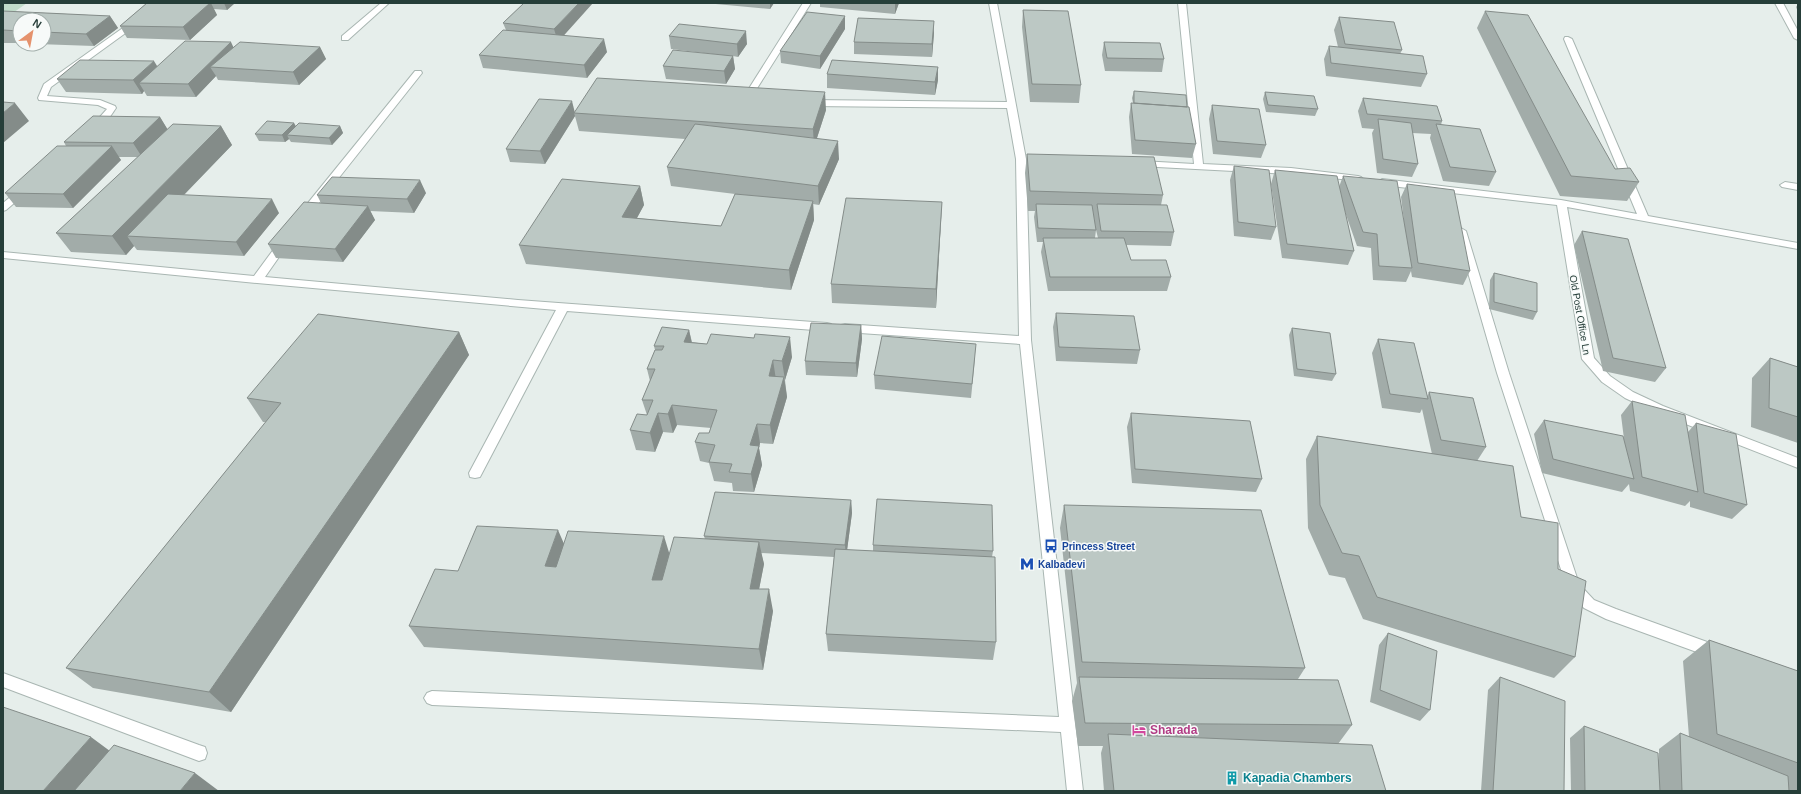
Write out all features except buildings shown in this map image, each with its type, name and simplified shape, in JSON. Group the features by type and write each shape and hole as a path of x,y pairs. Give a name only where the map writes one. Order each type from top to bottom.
{"street":[{"path":"90,132 112,108 100,103 42,98 47,86 163,3"},
{"path":"345,38 385,3"},
{"path":"759,102 741,100 807,3"},
{"path":"993,3 1012,105 1025,159 1025,340 1066,725 1075,791"},
{"path":"1182,3 1199,167"},
{"path":"1779,3 1798,38"},
{"path":"1568,39 1644,218"},
{"path":"296,225 418,73"},
{"path":"802,103 1012,105"},
{"path":"1130,164 1291,171 1560,203 1798,246"},
{"path":"3,208 32,183"},
{"path":"1785,185 1798,187"},
{"path":"1448,190 1453,205"},
{"name":"Old Post Office Ln","path":"1560,203 1588,359 1606,379 1629,395 1659,409 1798,463"},
{"path":"1458,220 1503,373 1573,587 1589,604 1731,657"},
{"path":"257,280 288,238"},
{"path":"3,255 257,280 737,321 1025,340"},
{"path":"475,473 564,306"},
{"path":"3,680 199,753"},
{"path":"432,698 1066,725"}],"green space":[{"path":"3,3 27,3 12,12 12,14 3,20"}],"place":[{"name":"Princess Street","path":"1051,546"},
{"name":"Kalbadevi","path":"1027,564"},
{"name":"Sharada","path":"1139,730"},
{"name":"Kapadia Chambers","path":"1232,778"}]}
